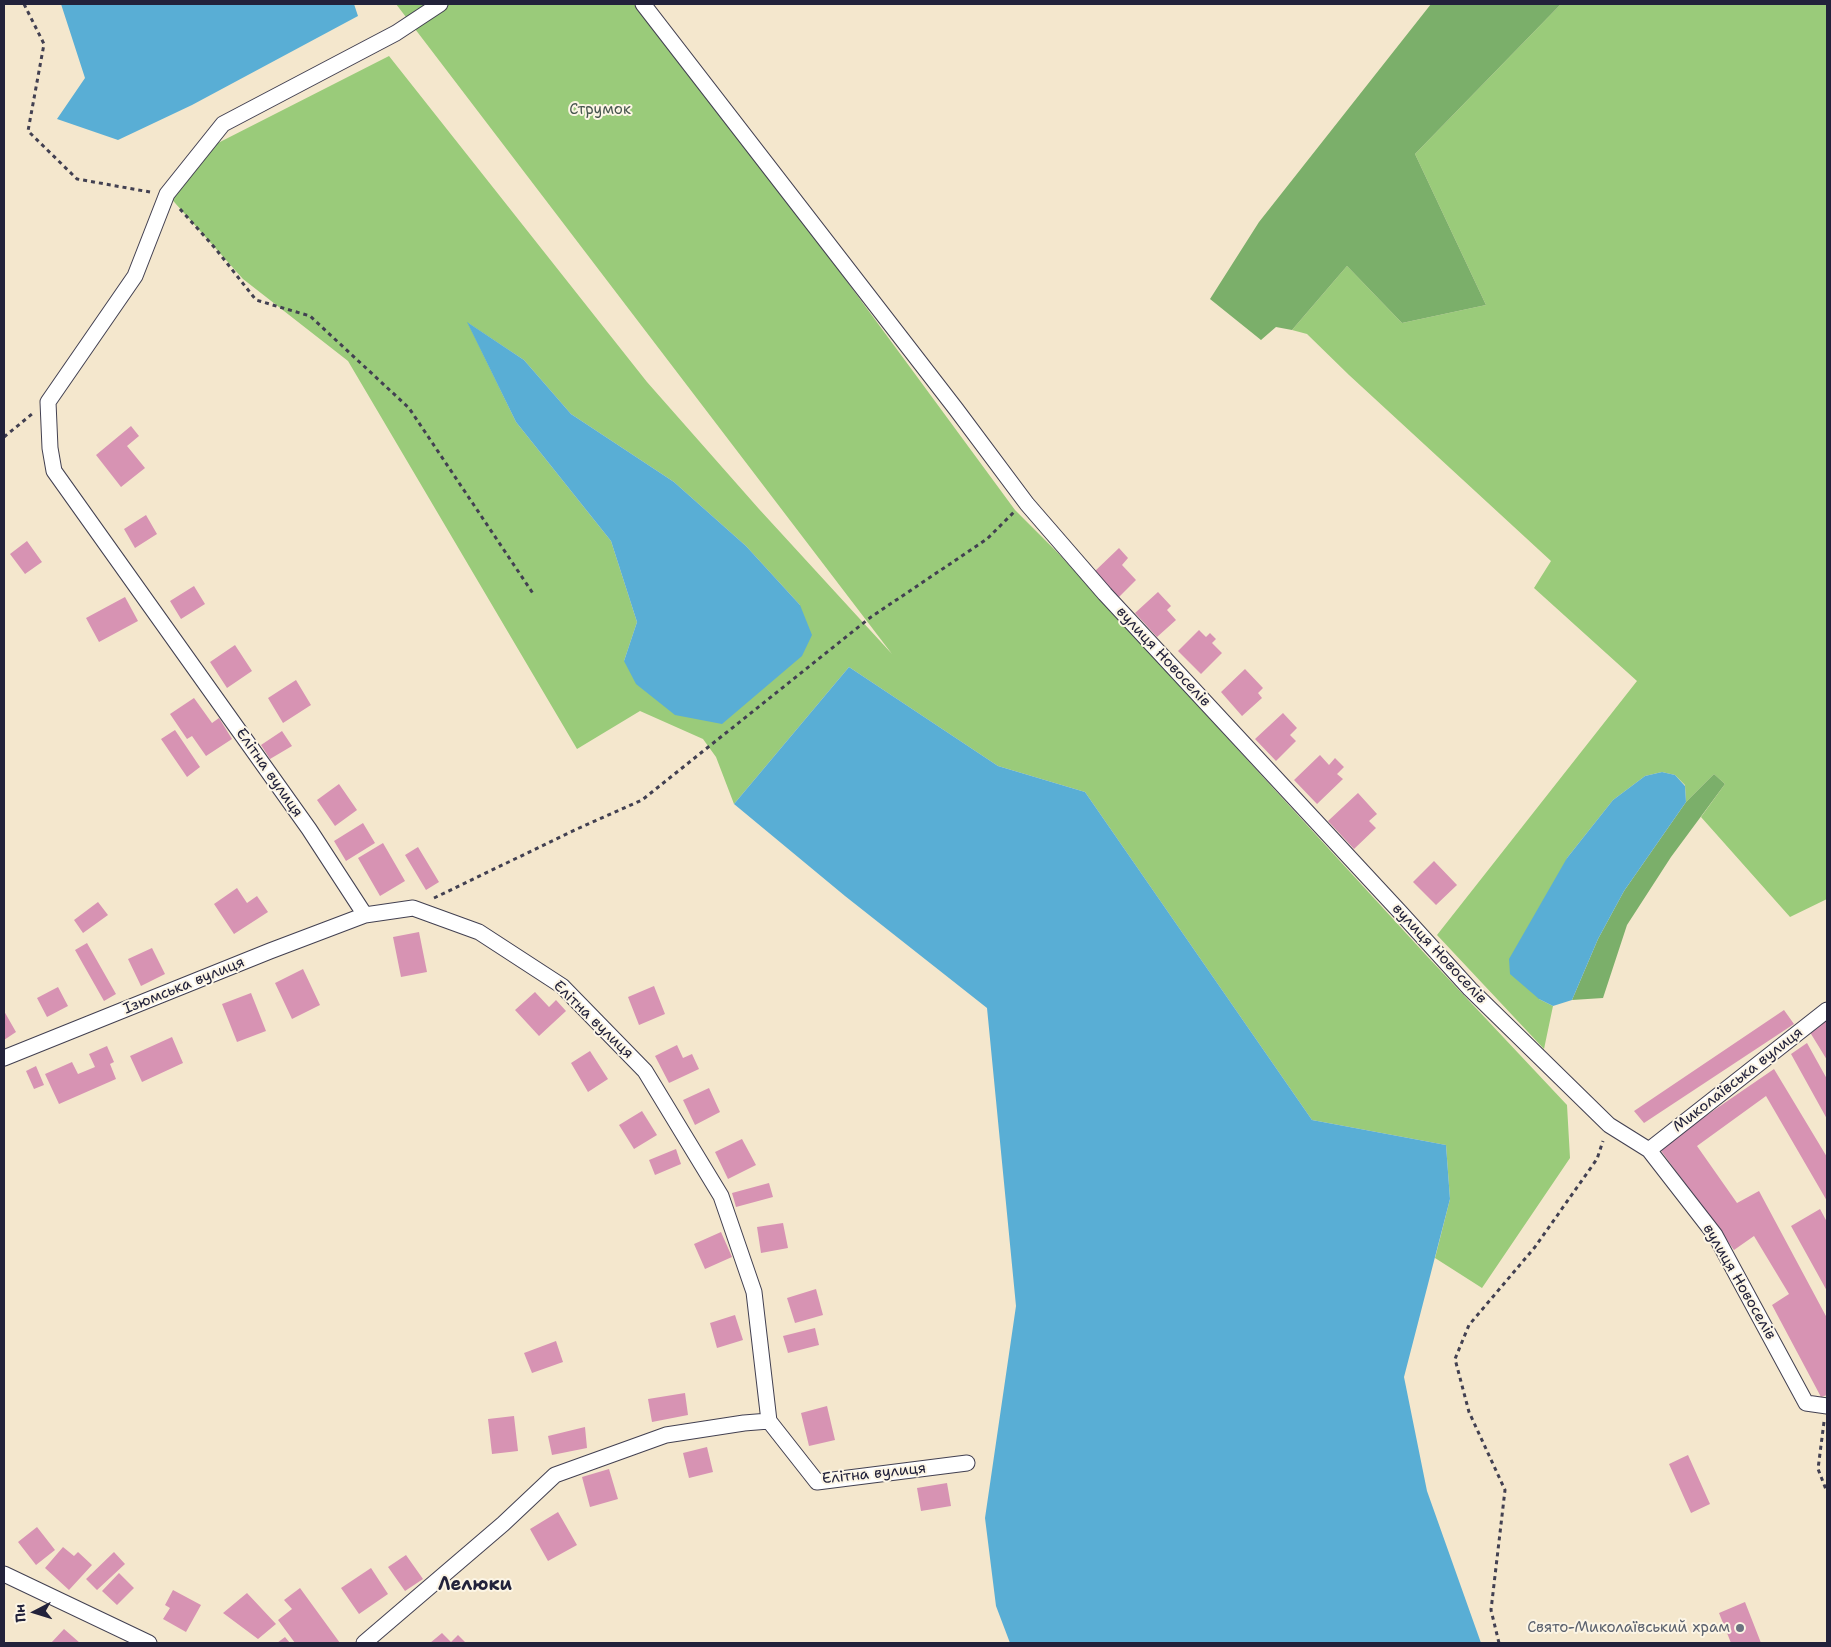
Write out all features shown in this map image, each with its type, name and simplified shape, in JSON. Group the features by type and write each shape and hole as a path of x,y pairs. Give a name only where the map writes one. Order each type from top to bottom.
{"street":[{"path":"48,402 135,276 167,194 223,124 396,33 440,4"},
{"name":"вулиця Новоселів","path":"643,4 950,401 1027,504 1105,594 1470,989 1609,1125 1649,1150 1715,1235 1806,1403 1827,1406"},
{"name":"Елітна вулиця","path":"48,402 50,448 54,471 309,829 365,915 414,908 479,932 562,986 645,1071 721,1196 754,1292 769,1421 817,1482 967,1463"},
{"name":"Ізюмська вулиця","path":"4,1058 270,951 365,915"},
{"name":"Миколаївська вулиця","path":"1649,1150 1827,1010"},
{"path":"364,1643 503,1524 555,1475 666,1435 769,1421"},
{"path":"4,1574 149,1643"}],"path":[{"path":"24,4 44,44 28,131 77,179 167,194 215,248 256,300 310,316 409,408 534,595"},
{"path":"4,437 48,402"},
{"path":"414,908 577,829 642,800 871,618 988,539 1016,510 1027,504"},
{"path":"1499,1643 1491,1610 1505,1490 1469,1412 1455,1359 1469,1325 1535,1247 1597,1159 1609,1125"},
{"path":"1827,1406 1818,1469 1827,1492"}],"green space":[{"name":"Струмок","path":"396,4 643,4 1015,510 1058,553 1426,955 1567,1105 1570,1158 1482,1288 1435,1258 1450,1199 1446,1145 1312,1120 1085,792 998,766 849,667 734,804 716,757 703,739 640,711 577,749 348,361 243,279 167,194 216,144 389,56 647,382 759,509 892,654","holes":["468,323 524,360 571,414 674,482 746,546 800,605 624,661 637,622 611,541 516,422"]},
{"path":"1431,4 1561,4 1415,154 1486,305 1402,323 1347,266 1292,330 1276,327 1261,340 1210,299 1259,222"},
{"path":"1561,4 1827,4 1827,899 1790,917 1701,817 1725,784 1714,774 1686,802 1685,785 1675,775 1662,772 1645,776 1613,800 1567,858 1539,999 1553,1006 1544,1049 1437,935 1637,681 1534,588 1551,561 1307,334 1292,330 1347,266 1402,323 1486,305 1415,154"},
{"path":"1714,774 1725,784 1671,857 1627,925 1603,998 1572,1000 1598,939 1624,891 1686,802"}],"water":[{"path":"61,4 354,4 358,16 192,105 118,140 57,119 85,78"},
{"path":"467,322 524,360 571,414 674,482 746,546 800,605 812,635 802,656 722,724 675,715 636,684 624,661 637,622 611,541 516,422"},
{"path":"849,667 998,766 1085,792 1312,1120 1446,1145 1450,1199 1404,1377 1427,1491 1481,1643 1010,1643 996,1606 985,1518 1016,1306 987,1008 845,896 734,804"},
{"path":"1662,772 1675,775 1685,786 1686,802 1624,891 1598,939 1572,1000 1553,1006 1539,999 1510,974 1509,959 1567,858 1613,800 1645,776"}],"building":[{"path":"131,426 139,436 127,446 145,468 121,487 96,455"},
{"path":"146,515 157,534 135,548 124,529"},
{"path":"27,541 42,562 25,574 10,554"},
{"path":"1119,548 1128,558 1122,565 1136,580 1118,598 1094,572"},
{"path":"194,586 205,604 181,619 170,601"},
{"path":"1158,592 1171,606 1167,610 1176,620 1157,637 1135,613"},
{"path":"125,597 138,621 99,642 86,618"},
{"path":"1199,630 1206,637 1210,633 1216,639 1212,643 1222,653 1201,674 1178,651"},
{"path":"235,645 252,671 227,688 210,662"},
{"path":"1245,669 1263,688 1258,693 1262,698 1242,716 1221,692"},
{"path":"296,680 311,705 283,723 268,698"},
{"path":"194,698 212,723 219,718 232,739 206,756 192,736 187,739 170,714"},
{"path":"1283,713 1297,728 1290,735 1296,741 1276,761 1255,739"},
{"path":"175,730 200,767 187,777 161,739"},
{"path":"282,731 292,746 270,759 261,745"},
{"path":"1320,755 1329,765 1335,758 1344,767 1337,774 1343,779 1317,804 1294,780"},
{"path":"339,784 357,810 335,826 317,800"},
{"path":"1358,793 1377,814 1369,821 1376,828 1354,849 1328,821"},
{"path":"363,823 375,843 346,861 334,841"},
{"path":"383,843 405,881 380,896 358,858"},
{"path":"418,847 439,882 426,890 405,855"},
{"path":"1434,861 1457,885 1436,905 1413,882"},
{"path":"237,888 247,903 257,896 268,912 234,934 214,904"},
{"path":"98,902 108,915 83,933 74,920"},
{"path":"419,932 427,972 401,977 393,937"},
{"path":"87,943 116,994 104,1001 75,950"},
{"path":"152,948 165,974 141,986 128,959"},
{"path":"303,969 320,1005 292,1019 275,983"},
{"path":"654,986 665,1014 639,1025 628,997"},
{"path":"58,987 68,1006 47,1017 37,998"},
{"path":"535,992 549,1007 556,1000 566,1011 539,1036 515,1010"},
{"path":"251,993 266,1031 237,1042 222,1004"},
{"path":"1784,1010 1794,1024 1644,1123 1634,1111"},
{"path":"4,1011 16,1032 4,1040"},
{"path":"1827,1017 1827,1060 1808,1029"},
{"path":"172,1037 183,1063 142,1082 130,1056"},
{"path":"1807,1043 1827,1079 1827,1119 1791,1054"},
{"path":"677,1045 683,1058 692,1054 699,1069 669,1083 655,1056"},
{"path":"107,1046 114,1062 110,1064 116,1079 59,1104 45,1074 72,1062 78,1074 95,1067 89,1054"},
{"path":"590,1051 608,1079 588,1092 571,1063"},
{"path":"36,1066 44,1085 34,1089 26,1071"},
{"path":"1774,1069 1827,1157 1827,1201 1766,1096 1697,1146 1737,1203 1759,1191 1827,1318 1827,1395 1821,1397 1772,1305 1789,1294 1754,1236 1734,1250 1659,1148"},
{"path":"709,1088 720,1112 695,1125 683,1100"},
{"path":"642,1111 657,1135 634,1149 619,1125"},
{"path":"742,1139 756,1165 728,1179 715,1152"},
{"path":"676,1149 681,1164 655,1175 649,1160"},
{"path":"769,1183 773,1197 736,1207 732,1193"},
{"path":"1820,1209 1827,1222 1827,1291 1791,1226"},
{"path":"783,1223 788,1248 761,1253 757,1227"},
{"path":"721,1232 732,1257 705,1269 694,1244"},
{"path":"816,1289 823,1315 795,1323 787,1298"},
{"path":"735,1315 743,1340 717,1348 710,1323"},
{"path":"815,1328 819,1345 788,1353 783,1336"},
{"path":"556,1341 563,1362 532,1373 524,1353"},
{"path":"685,1393 688,1415 652,1422 648,1399"},
{"path":"827,1406 835,1440 809,1446 801,1413"},
{"path":"514,1416 518,1451 492,1454 488,1419"},
{"path":"585,1427 587,1448 552,1455 548,1436"},
{"path":"707,1447 713,1472 689,1478 683,1453"},
{"path":"1688,1455 1710,1504 1691,1513 1669,1464"},
{"path":"609,1469 618,1499 590,1507 582,1477"},
{"path":"947,1483 951,1506 921,1511 917,1488"},
{"path":"558,1512 577,1545 548,1561 530,1529"},
{"path":"37,1527 55,1550 36,1565 18,1542"},
{"path":"63,1547 74,1556 78,1552 92,1565 69,1590 45,1568"},
{"path":"114,1552 125,1564 97,1590 86,1579"},
{"path":"406,1555 423,1579 405,1591 388,1567"},
{"path":"371,1568 388,1594 359,1614 341,1588"},
{"path":"119,1573 134,1588 117,1605 102,1591"},
{"path":"300,1588 340,1643 295,1643 278,1620 292,1609 284,1600"},
{"path":"173,1590 201,1605 186,1632 163,1619 170,1608 165,1605"},
{"path":"247,1593 276,1624 258,1639 223,1613"},
{"name":"Свято-Миколаївський храм","path":"1745,1602 1761,1643 1731,1643 1719,1613"},
{"path":"64,1629 80,1643 51,1643"},
{"path":"442,1633 451,1642 458,1635 466,1643 430,1643"},
{"path":"285,1637 290,1643 277,1643"}],"place":[{"name":"Свято-Миколаївський храм","path":"1740,1628"}],"district":[{"name":"Лелюки","path":"475,1585"}]}
